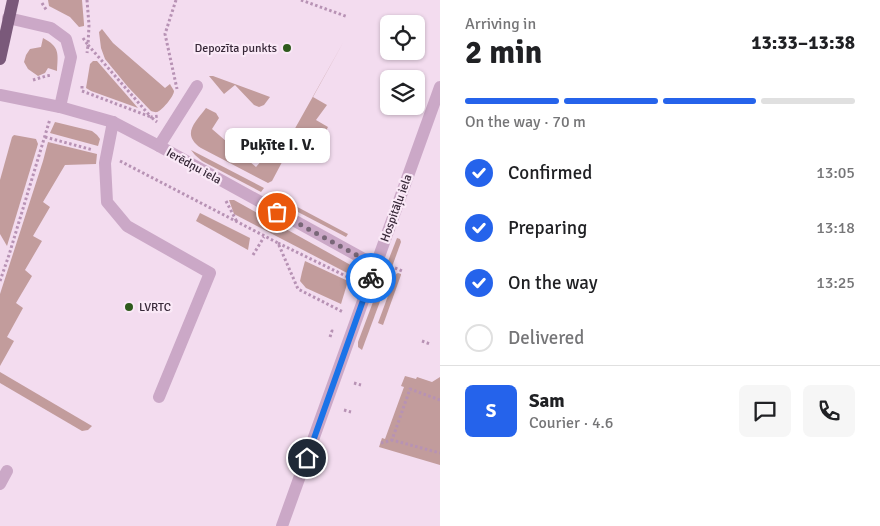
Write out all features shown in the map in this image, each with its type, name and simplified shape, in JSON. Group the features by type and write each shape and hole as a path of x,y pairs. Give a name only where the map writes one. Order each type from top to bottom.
{"main road":[{"path":"0,59 13,0"}],"street":[{"path":"8,18 50,28 66,38 70,57 60,107"},
{"path":"159,146 197,86"},
{"name":"Hospitāļu iela","path":"282,526 440,88"},
{"name":"Ierēdņu iela","path":"0,95 60,107 113,122 362,258 377,264"},
{"path":"113,122 105,163 107,202 128,226 210,273 159,397"},
{"path":"0,484 7,471"}],"path":[{"path":"86,55 89,25 87,0"},
{"path":"175,81 165,34 176,0"},
{"path":"301,0 348,17"},
{"path":"42,3 48,11 54,14"},
{"path":"78,32 151,117"},
{"path":"82,83 82,91 151,117 159,116 164,112"},
{"path":"0,280 45,137 106,154 264,237 368,287"},
{"path":"224,197 237,223"},
{"path":"253,255 264,237"},
{"path":"278,243 298,289 344,312"},
{"path":"395,268 402,271"},
{"path":"331,337 332,331 336,332"},
{"path":"422,340 430,344"},
{"path":"354,383 361,385"},
{"path":"392,440 410,390 440,400"},
{"path":"400,397 406,399"},
{"path":"344,410 351,412"},
{"path":"389,428 395,430"},
{"path":"381,443 392,440 440,453"}],"shaded area":[{"path":"48,0 82,0 84,26 79,27 70,17 49,6"},
{"path":"102,29 113,43 165,88 170,84 174,93 161,110 151,111 105,59 101,48 99,32"},
{"path":"43,38 49,41 57,51 57,71 48,68 45,73 38,76 28,69 24,62 30,49 41,47"},
{"path":"344,41 313,97 327,105 316,120 328,127 314,153 292,140 272,181 268,183 201,148 195,143 191,133 192,128 206,108 216,113 219,118 212,129 256,167 269,152 279,157"},
{"path":"93,61 97,61 138,108 86,88 90,64"},
{"path":"209,76 270,97 264,105 259,107 254,105 235,85 224,94"},
{"path":"55,122 92,131 100,139 98,146 50,133"},
{"path":"14,135 36,139 38,144 7,246 0,234 0,180"},
{"path":"48,142 97,154 96,164 65,165 43,202 50,207 33,236 42,241 25,270 32,276 16,303 23,308 7,337 14,341 0,366 0,294"},
{"path":"191,150 264,188 261,192 202,161"},
{"path":"275,195 348,234 346,237 273,199"},
{"path":"229,200 234,200 356,268 351,275 234,214"},
{"path":"200,213 250,238 248,250 196,221"},
{"path":"397,238 401,242 384,289 378,287"},
{"path":"305,261 348,281 341,304 306,288 300,281"},
{"path":"398,273 401,275 383,325 378,323"},
{"path":"376,294 382,296 362,350 358,347 358,342"},
{"path":"0,372 92,426 88,430 82,431 0,383"},
{"path":"405,376 416,379 417,377 432,382 440,377 440,465 379,447 382,438 385,439 404,387 401,386"}],"way so far":[{"path":"277,212 362,258 377,264 371,278"}],"place":[{"name":"Depozīta punkts","path":"287,48"},
{"name":"Puķīte I. V.","path":"277,212"},
{"name":"LVRTC","path":"129,307"}],"route":[{"path":"307,458 371,278"}]}
